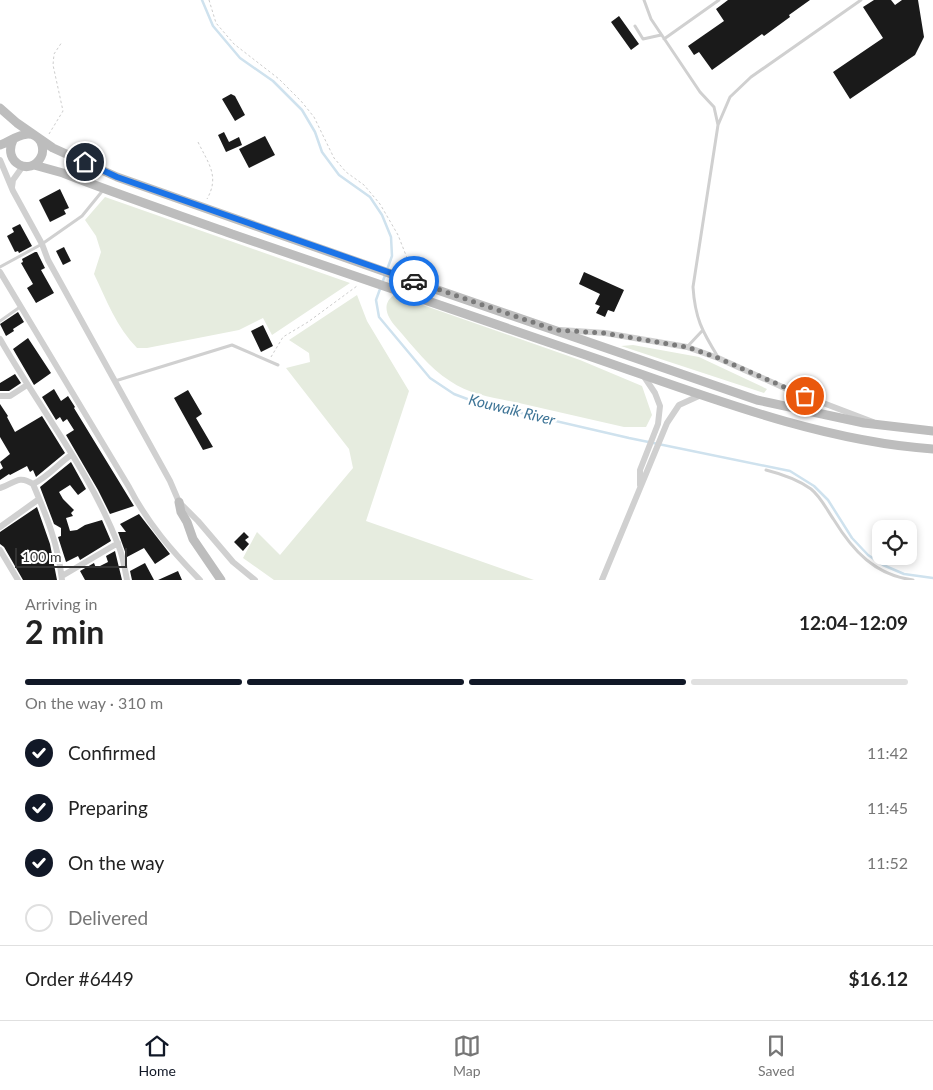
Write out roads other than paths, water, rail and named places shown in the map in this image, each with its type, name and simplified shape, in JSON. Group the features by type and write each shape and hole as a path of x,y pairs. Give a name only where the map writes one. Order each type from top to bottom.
{"main road":[{"path":"0,108 17,123 53,148 117,177 400,277 757,400 864,423 933,431"},
{"path":"0,145 24,134 36,137 43,148 42,155 34,165"},
{"path":"13,140 10,152 12,158 20,165"},
{"path":"0,151 20,165 34,165 63,173 363,280 701,395 784,421 851,437 914,448 933,449"},
{"path":"179,502 181,512 193,539 220,580"}],"street":[{"path":"0,160 13,191 42,244 48,260 179,502 233,562 255,580"},
{"path":"13,191 13,180 20,165"},
{"path":"0,272 140,508 160,537 200,580"},
{"path":"555,330 604,333 687,347 718,358 789,390 884,426"},
{"path":"0,339 103,509 118,544 127,580"},
{"path":"602,580 640,488 658,424 660,406 655,393 643,374"},
{"path":"0,396 10,396 27,385"},
{"path":"644,471 667,423 679,405 701,395"},
{"path":"33,484 44,478 72,455"},
{"path":"0,488 19,479 27,480 33,484 52,529 60,556 62,578 118,544"},
{"path":"0,528 40,499"},
{"path":"0,550 18,580"}],"lane":[{"path":"644,0 651,19 662,37 700,92 714,107 718,126"},
{"path":"635,26 643,38 662,37 719,0"},
{"path":"718,358 702,331 695,309 693,287 718,126 730,97 751,77 861,0"},
{"path":"0,267 42,244 82,216 105,189"},
{"path":"0,321 21,306"},
{"path":"687,347 702,331"},
{"path":"114,381 232,345 278,365"},
{"path":"766,470 788,476 812,490 824,504 848,542 864,558 880,569 902,578 913,580"}],"waterway":[{"name":"Kouwaik River","path":"202,0 213,26 240,58 273,81 302,110 315,132 322,152 339,175 370,197 382,215 391,237 392,256 376,300 379,317 430,378 454,394 478,403 629,438 790,471 814,486 828,500 852,538 868,555 883,565 904,574 933,578"}]}
